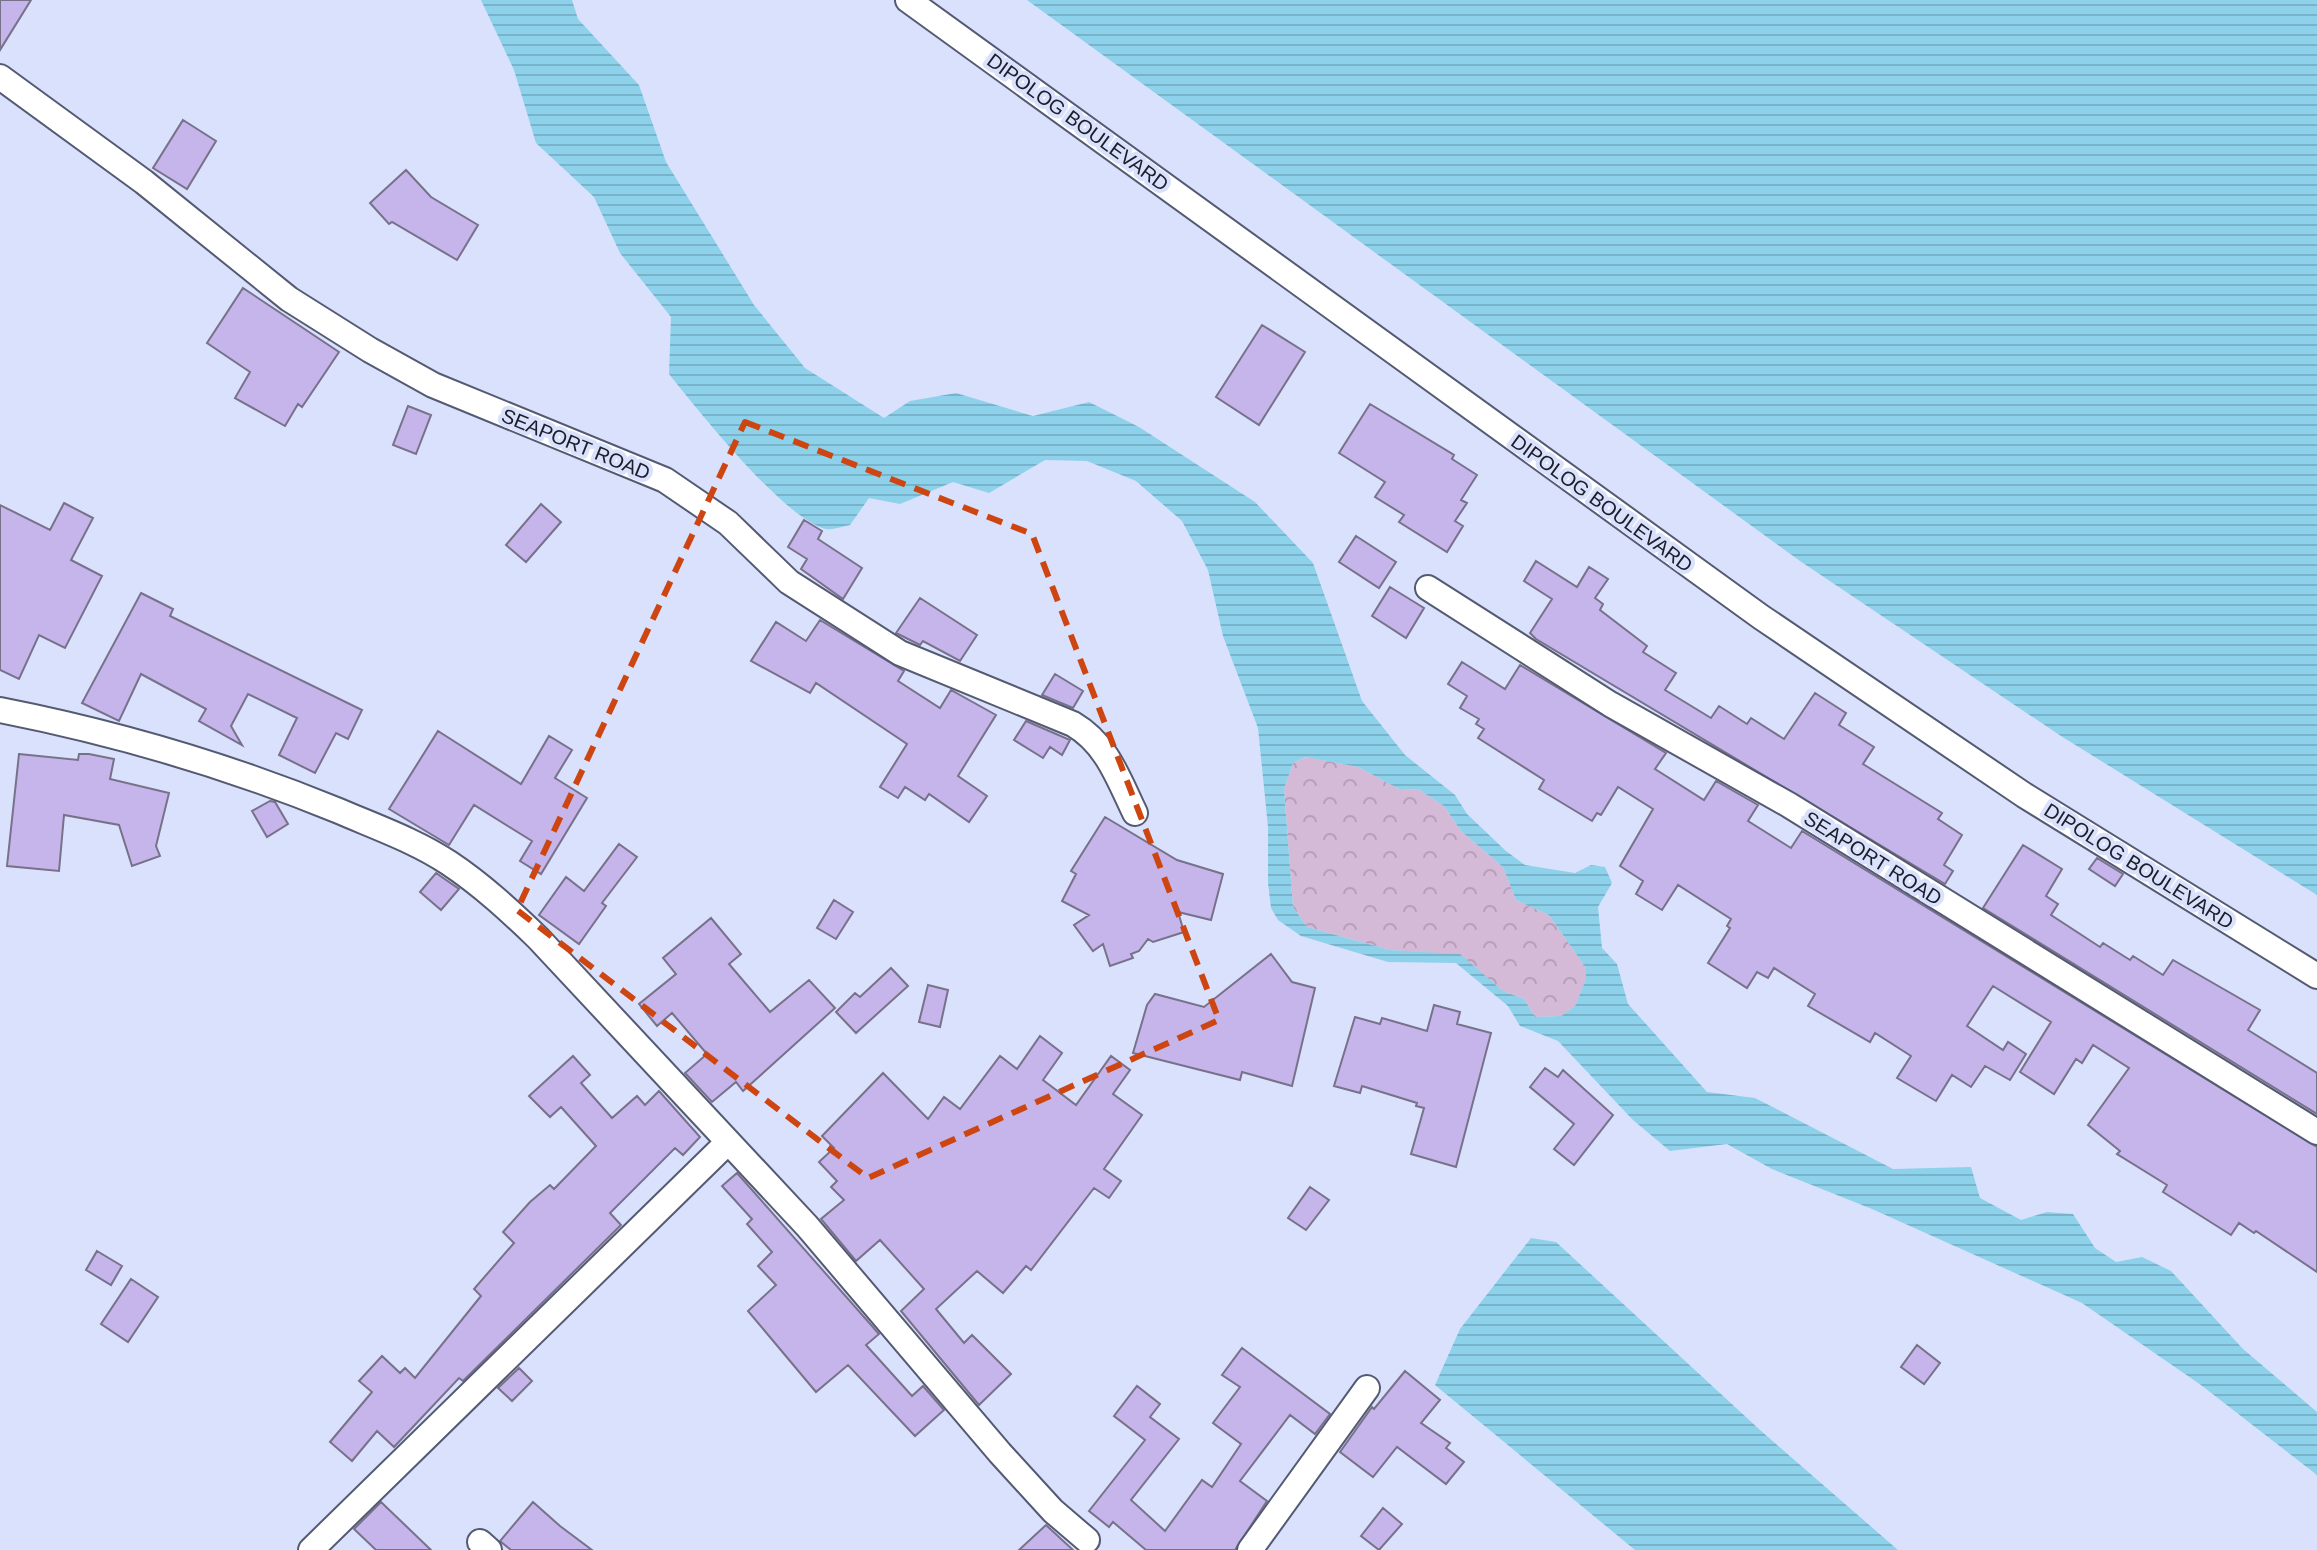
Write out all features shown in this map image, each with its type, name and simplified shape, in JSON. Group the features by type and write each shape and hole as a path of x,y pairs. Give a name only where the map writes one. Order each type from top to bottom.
{"street":[{"name":"DIPOLOG BOULEVARD","path":"908,0 1761,617 2024,795 2317,976"},
{"name":"SEAPORT ROAD","path":"0,77 144,182 289,299 370,350 433,385 665,480 728,523 789,582 900,653 1091,734 1104,749 1135,813"},
{"name":"SEAPORT ROAD","path":"1428,588 1610,704 1789,805 2317,1132"},
{"path":"0,710 101,731 220,766 399,836 447,862 490,893 538,938 807,1226 1000,1453 1089,1547"},
{"path":"311,1550 727,1143"},
{"path":"1250,1550 1367,1388"}],"highlighted area":[{"path":"745,422 1032,534 1219,1020 868,1178 517,910"}],"green space":[{"path":"1307,757 1358,767 1401,790 1418,789 1444,806 1461,831 1503,867 1516,900 1549,915 1586,968 1586,979 1575,1006 1561,1016 1535,1017 1524,999 1503,991 1460,955 1390,950 1307,927 1293,907 1284,789 1293,763"}],"water":[{"path":"481,0 572,0 578,19 639,85 666,162 754,305 805,368 884,418 910,401 956,393 1033,416 1089,402 1139,427 1255,502 1313,563 1362,701 1405,755 1455,795 1467,814 1525,865 1575,873 1591,865 1605,867 1612,883 1598,907 1602,948 1617,964 1628,1004 1707,1092 1755,1098 1893,1169 1971,1167 1980,1198 2021,1220 2047,1212 2073,1214 2095,1248 2116,1262 2142,1257 2171,1271 2243,1349 2317,1412 2317,1475 2201,1385 2082,1303 1872,1209 1772,1169 1727,1144 1670,1151 1633,1120 1558,1041 1520,1026 1508,1006 1456,963 1388,962 1301,936 1278,920 1271,908 1268,883 1268,827 1258,728 1223,636 1208,570 1182,521 1136,481 1087,461 1045,460 989,493 953,482 900,504 869,498 850,525 826,529 808,521 788,506 743,461 669,374 671,317 620,253 594,197 536,143 514,70","holes":["1306,757 1358,767 1401,790 1418,789 1444,806 1461,831 1503,867 1516,900 1549,915 1586,968 1586,979 1575,1006 1561,1016 1535,1017 1524,999 1503,991 1460,954 1390,950 1307,927 1293,907 1284,789 1293,763"]},
{"path":"1027,0 2317,0 2317,895 2061,736 1800,561"},
{"path":"1531,1238 1556,1242 1760,1430 1898,1550 1635,1550 1435,1385 1460,1329"}],"building":[{"path":"0,0 31,0 0,50"},
{"path":"183,120 216,141 187,189 153,168"},
{"path":"406,170 431,197 478,225 457,260 392,222 389,224 370,203"},
{"path":"243,288 339,352 302,407 298,404 285,426 235,398 250,372 207,343"},
{"path":"1262,325 1305,352 1259,425 1216,397"},
{"path":"1370,404 1454,455 1452,459 1477,475 1461,500 1467,503 1455,521 1463,526 1447,552 1399,522 1404,515 1375,497 1385,482 1339,453"},
{"path":"408,406 431,415 416,454 393,445"},
{"path":"64,503 93,518 71,560 102,576 65,648 39,635 19,679 0,670 0,505 50,530"},
{"path":"541,504 561,522 526,562 506,545"},
{"path":"804,520 822,531 818,539 862,568 843,599 801,569 807,559 788,547"},
{"path":"1356,536 1396,562 1379,588 1339,562"},
{"path":"1536,561 1577,587 1589,567 1608,579 1595,598 1603,604 1600,610 1647,646 1643,652 1676,673 1665,690 1711,718 1719,706 1747,724 1751,718 1784,739 1815,693 1846,713 1839,725 1874,747 1863,764 1942,813 1938,819 1962,835 1944,865 1953,871 1945,884 1536,639 1530,633 1552,599 1524,581"},
{"path":"1390,587 1424,608 1406,638 1372,616"},
{"path":"141,593 173,609 170,616 362,710 348,739 336,733 315,773 279,755 297,718 248,694 231,726 242,745 199,721 206,709 141,674 119,721 82,703"},
{"path":"920,598 977,635 960,661 923,641 920,645 896,633"},
{"path":"820,620 904,671 898,681 940,708 951,690 996,715 958,776 987,796 969,822 929,794 925,800 905,787 898,798 880,787 907,744 816,683 810,693 751,661 776,622 806,641"},
{"path":"1462,662 1505,689 1520,665 1666,753 1655,769 1704,800 1716,781 1758,805 1748,821 1791,848 1802,831 2317,1147 2317,1272 2256,1231 2254,1233 2239,1223 2231,1235 2163,1192 2167,1185 2117,1154 2120,1151 2088,1125 2129,1068 2093,1045 2082,1063 2076,1059 2054,1094 2020,1072 2051,1022 1993,986 1967,1026 2003,1050 2008,1042 2026,1054 2010,1080 1985,1066 1971,1087 1952,1075 1936,1101 1897,1078 1911,1056 1875,1033 1870,1042 1808,1006 1815,994 1774,968 1768,978 1757,972 1747,988 1708,963 1730,928 1727,926 1731,919 1678,885 1662,910 1636,894 1643,881 1620,866 1653,809 1618,787 1601,815 1597,813 1592,821 1539,789 1544,780 1478,738 1484,729 1476,724 1479,719 1460,708 1467,696 1448,684"},
{"path":"1055,674 1083,691 1073,708 1042,695"},
{"path":"1026,721 1070,740 1062,755 1050,747 1043,758 1014,740"},
{"path":"438,731 521,784 549,736 572,750 555,778 587,798 541,874 520,861 532,841 474,805 449,845 389,809"},
{"path":"19,754 78,760 79,754 89,754 114,759 110,779 169,793 156,846 160,856 132,866 119,825 64,815 59,871 7,866"},
{"path":"270,801 275,802 288,824 267,837 252,811"},
{"path":"1105,817 1177,860 1223,874 1211,920 1178,912 1184,932 1153,942 1148,939 1139,951 1131,954 1133,958 1110,966 1103,944 1093,951 1074,925 1089,915 1062,901 1076,874 1071,871"},
{"path":"619,844 637,857 602,903 606,906 579,944 539,915 566,877 584,891"},
{"path":"2023,845 2062,869 2046,896 2058,904 2051,915 2100,947 2103,943 2130,960 2133,956 2163,975 2173,960 2260,1010 2248,1030 2317,1073 2317,1114 1983,908"},
{"path":"2097,858 2123,874 2115,886 2089,869"},
{"path":"436,873 459,889 441,910 420,892"},
{"path":"834,900 853,912 836,939 817,928"},
{"path":"711,918 741,954 729,964 770,1012 809,980 835,1008 743,1091 736,1082 712,1102 685,1073 707,1054 672,1013 657,1026 639,1004 676,974 663,958"},
{"path":"1271,954 1292,982 1315,988 1292,1086 1242,1072 1240,1080 1133,1053 1147,1005 1155,994 1204,1007"},
{"path":"891,968 908,986 856,1033 836,1012 855,993 860,997"},
{"path":"928,985 948,990 940,1027 919,1022"},
{"path":"1434,1005 1460,1012 1457,1024 1491,1033 1456,1167 1411,1154 1424,1108 1416,1106 1417,1103 1362,1086 1360,1093 1334,1086 1355,1017 1380,1024 1382,1018 1427,1031"},
{"path":"1040,1036 1062,1053 1043,1080 1076,1105 1111,1056 1130,1070 1113,1094 1142,1115 1104,1169 1121,1181 1109,1198 1094,1188 1031,1270 1026,1266 1003,1293 977,1271 936,1309 964,1343 972,1335 1011,1374 979,1405 901,1311 924,1289 880,1240 856,1261 821,1219 844,1200 831,1187 837,1181 819,1162 834,1148 822,1136 883,1073 928,1119 944,1097 960,1109 1000,1056 1017,1069"},
{"path":"573,1056 590,1075 581,1083 612,1118 637,1096 645,1105 659,1091 700,1137 683,1155 675,1148 610,1213 621,1225 463,1381 459,1378 394,1447 377,1431 352,1461 330,1442 372,1392 359,1381 382,1356 400,1373 405,1368 415,1378 481,1296 474,1289 514,1243 503,1232 530,1202 550,1185 554,1189 596,1146 561,1107 550,1117 529,1096"},
{"path":"1545,1068 1558,1077 1563,1070 1613,1115 1574,1165 1554,1149 1574,1124 1530,1087"},
{"path":"737,1173 879,1334 866,1345 912,1396 923,1386 944,1410 915,1436 848,1365 816,1392 748,1311 776,1285 758,1266 772,1252 747,1224 752,1219 722,1186"},
{"path":"1310,1187 1329,1200 1306,1230 1288,1218"},
{"path":"97,1251 122,1266 111,1285 86,1270"},
{"path":"131,1279 158,1297 128,1342 101,1324"},
{"path":"1917,1345 1940,1363 1924,1384 1901,1367"},
{"path":"1242,1348 1330,1414 1315,1434 1290,1415 1240,1481 1267,1501 1235,1550 1146,1550 1113,1522 1109,1527 1089,1511 1145,1440 1114,1416 1137,1386 1160,1404 1150,1417 1179,1439 1131,1500 1165,1531 1202,1480 1212,1487 1241,1444 1213,1423 1240,1387 1222,1375"},
{"path":"519,1368 532,1381 512,1401 498,1388"},
{"path":"1405,1371 1440,1400 1421,1423 1450,1443 1446,1448 1464,1462 1446,1484 1397,1447 1373,1477 1340,1452 1372,1407 1374,1409"},
{"path":"381,1502 431,1550 376,1550 354,1529"},
{"path":"533,1502 592,1550 511,1550 500,1541"},
{"path":"1383,1508 1402,1524 1379,1550 1361,1536"},
{"path":"1046,1525 1073,1550 1019,1550"}]}
